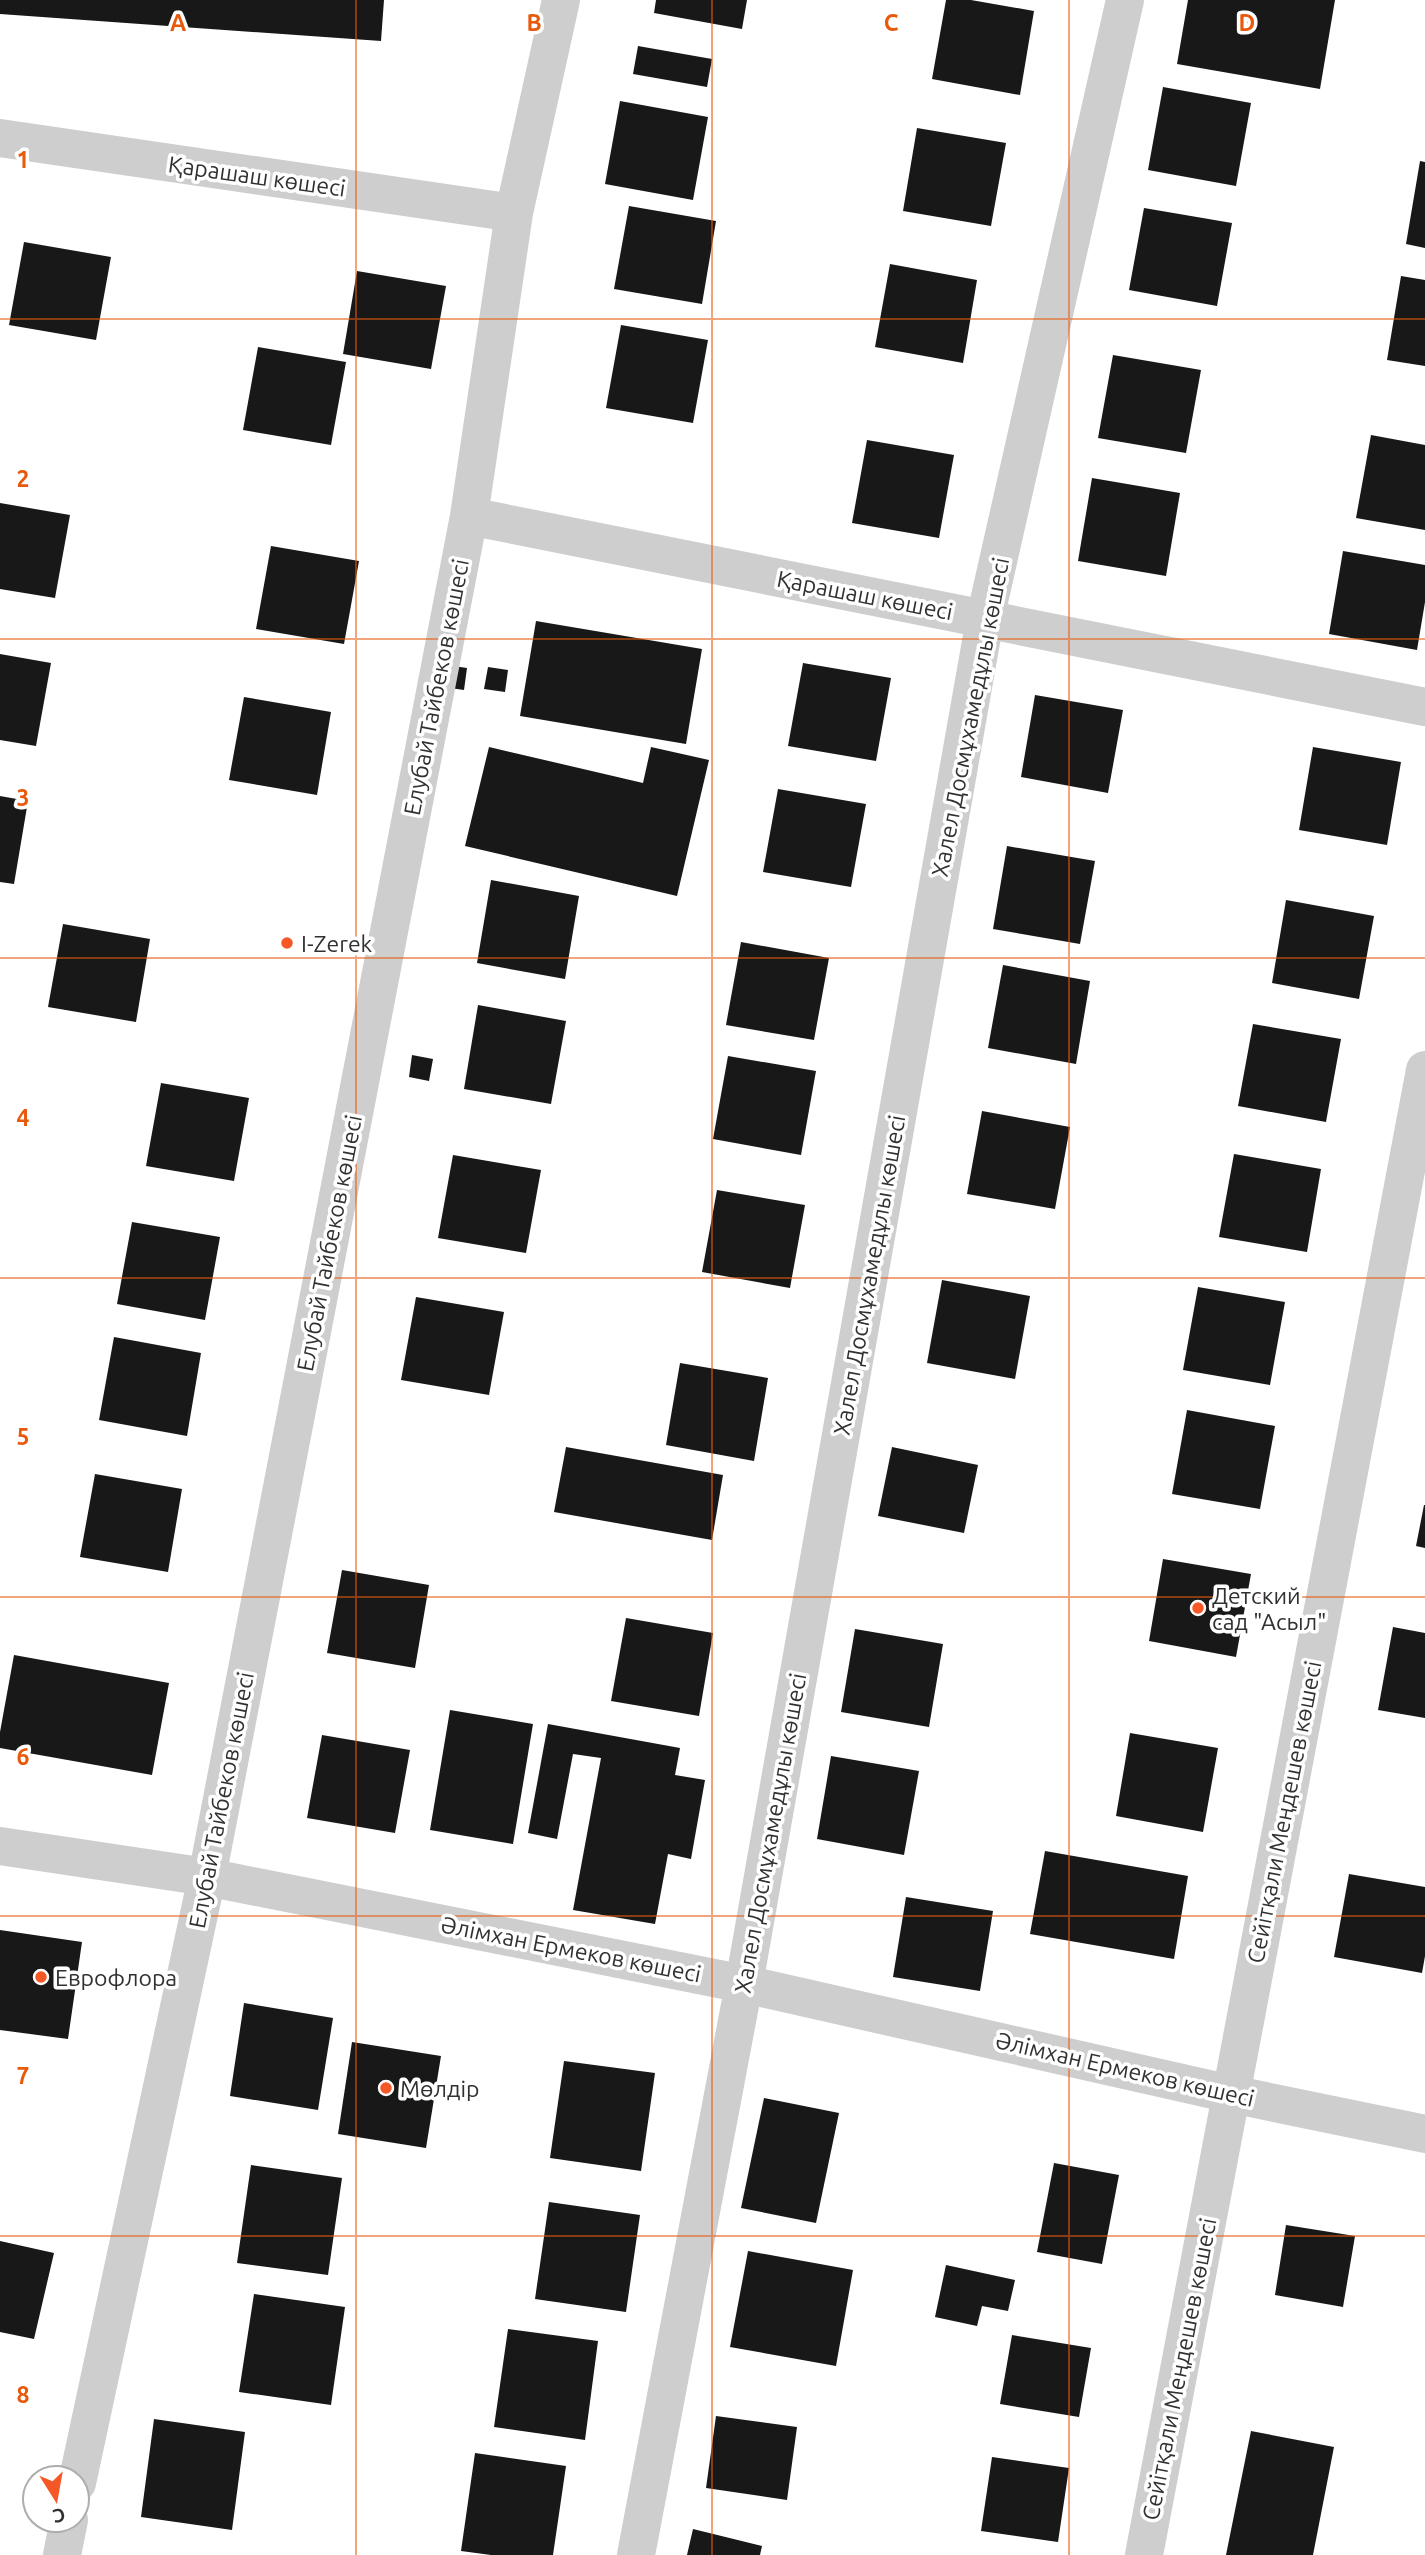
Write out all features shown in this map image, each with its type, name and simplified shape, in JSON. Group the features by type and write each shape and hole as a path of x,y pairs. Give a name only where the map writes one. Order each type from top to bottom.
{"street":[{"name":"Елубай Тайбеков көшесі","path":"81,2464 207,1877 469,516 514,213 561,0"},
{"name":"Халел Досмұхамедұлы көшесі","path":"636,2555 744,1984 985,619 1125,0"},
{"name":"Қарашаш көшесі","path":"0,138 514,213"},
{"name":"Қарашаш көшесі","path":"469,516 1425,707"},
{"name":"Сейітқали Меңдешев көшесі","path":"1144,2555 1425,1070"},
{"name":"Әлімхан Ермеков көшесі","path":"0,1846 207,1877 744,1984 1231,2094 1425,2134"},
{"path":"62,2555 66,2534"}],"building":[{"path":"0,0 384,0 381,41 0,14"},
{"path":"656,0 747,0 742,29 654,13"},
{"path":"946,0 971,0 1034,11 1020,95 932,79"},
{"path":"1188,0 1335,0 1320,89 1177,64"},
{"path":"638,46 712,59 707,87 633,74"},
{"path":"1163,87 1251,103 1236,186 1148,170"},
{"path":"620,101 708,117 693,200 605,184"},
{"path":"917,128 1006,143 991,226 903,211"},
{"path":"1420,161 1425,162 1425,248 1406,244"},
{"path":"629,206 716,221 702,304 614,289"},
{"path":"1144,208 1232,223 1217,306 1129,290"},
{"path":"24,242 111,257 96,340 9,325"},
{"path":"890,264 977,280 963,363 875,347"},
{"path":"357,271 446,286 431,369 343,354"},
{"path":"1401,276 1425,280 1425,366 1387,360"},
{"path":"621,325 708,340 693,423 606,408"},
{"path":"258,347 346,362 331,445 243,430"},
{"path":"1113,355 1201,370 1186,453 1098,438"},
{"path":"1371,435 1425,445 1425,530 1356,518"},
{"path":"867,440 954,455 939,538 852,523"},
{"path":"1092,478 1180,493 1166,576 1078,561"},
{"path":"0,503 70,515 55,598 0,589"},
{"path":"271,546 359,561 344,644 256,629"},
{"path":"1343,551 1425,565 1425,602 1417,650 1329,634"},
{"path":"536,621 702,649 686,744 520,716"},
{"path":"0,654 51,663 36,746 0,740"},
{"path":"803,663 891,678 876,761 788,746"},
{"path":"447,665 467,668 464,690 443,687"},
{"path":"488,667 508,670 505,692 484,689"},
{"path":"1035,695 1123,710 1108,793 1021,777"},
{"path":"244,697 331,712 317,795 229,780"},
{"path":"489,747 643,783 651,747 709,760 677,896 465,846"},
{"path":"1313,747 1401,762 1387,845 1299,830"},
{"path":"778,789 866,804 851,887 763,872"},
{"path":"0,796 28,801 14,884 0,882"},
{"path":"1007,846 1095,861 1080,944 993,929"},
{"path":"491,880 579,896 565,979 477,963"},
{"path":"1286,900 1374,916 1359,999 1272,983"},
{"path":"63,924 150,939 136,1022 48,1007"},
{"path":"741,942 829,958 814,1040 726,1025"},
{"path":"1003,965 1090,981 1076,1064 988,1048"},
{"path":"478,1005 566,1021 551,1104 464,1089"},
{"path":"1253,1024 1341,1039 1326,1122 1238,1106"},
{"path":"412,1055 433,1059 429,1081 409,1077"},
{"path":"728,1056 816,1071 801,1155 713,1139"},
{"path":"161,1083 249,1098 234,1181 146,1166"},
{"path":"982,1111 1070,1127 1055,1209 967,1194"},
{"path":"1234,1154 1321,1169 1307,1252 1219,1237"},
{"path":"453,1155 541,1170 526,1253 438,1238"},
{"path":"717,1190 805,1205 790,1288 702,1272"},
{"path":"132,1222 220,1237 205,1320 117,1304"},
{"path":"942,1280 1030,1296 1015,1379 927,1363"},
{"path":"1198,1287 1285,1302 1270,1385 1183,1370"},
{"path":"416,1297 504,1312 489,1395 401,1380"},
{"path":"114,1337 201,1353 187,1436 99,1420"},
{"path":"680,1363 768,1378 754,1461 666,1445"},
{"path":"1187,1410 1275,1426 1260,1509 1172,1494"},
{"path":"566,1447 723,1475 712,1540 554,1512"},
{"path":"892,1447 978,1465 964,1533 878,1516"},
{"path":"95,1474 182,1489 168,1572 80,1557"},
{"path":"1425,1505 1425,1548 1416,1546"},
{"path":"1163,1559 1251,1574 1236,1657 1149,1641"},
{"path":"342,1570 429,1585 415,1668 327,1653"},
{"path":"626,1618 713,1633 699,1716 611,1701"},
{"path":"1393,1627 1425,1633 1425,1718 1378,1710"},
{"path":"855,1629 943,1644 929,1727 841,1712"},
{"path":"14,1655 169,1683 152,1775 0,1748 0,1732"},
{"path":"450,1710 533,1724 513,1844 430,1830"},
{"path":"548,1724 680,1748 675,1775 705,1780 691,1859 668,1854 655,1924 573,1910 601,1758 573,1754 557,1839 528,1833"},
{"path":"1130,1733 1218,1748 1203,1832 1116,1816"},
{"path":"322,1735 410,1750 395,1833 307,1818"},
{"path":"831,1756 919,1771 904,1855 817,1839"},
{"path":"1045,1851 1188,1876 1174,1959 1030,1934"},
{"path":"1349,1874 1425,1887 1425,1956 1422,1973 1334,1957"},
{"path":"906,1897 993,1911 980,1991 893,1977"},
{"path":"0,1930 82,1942 68,2039 0,2030"},
{"path":"244,2003 333,2018 318,2110 230,2096"},
{"path":"352,2042 441,2056 426,2148 338,2134"},
{"path":"564,2061 655,2073 641,2171 550,2158"},
{"path":"764,2098 839,2113 816,2223 741,2208"},
{"path":"1054,2163 1119,2175 1102,2264 1037,2252"},
{"path":"251,2165 342,2178 328,2275 237,2263"},
{"path":"549,2202 640,2215 626,2312 535,2299"},
{"path":"1286,2225 1355,2236 1343,2307 1275,2295"},
{"path":"0,2241 54,2253 34,2339 0,2332"},
{"path":"748,2251 853,2270 836,2366 730,2347"},
{"path":"946,2265 1015,2280 1008,2311 982,2306 977,2326 935,2317"},
{"path":"254,2294 345,2307 331,2405 239,2392"},
{"path":"508,2329 598,2341 585,2440 494,2427"},
{"path":"1012,2335 1091,2348 1079,2417 1000,2404"},
{"path":"716,2416 797,2427 787,2500 706,2488"},
{"path":"154,2419 245,2432 232,2530 141,2517"},
{"path":"1251,2431 1334,2447 1313,2555 1226,2555"},
{"path":"475,2453 566,2466 553,2555 491,2555 461,2551"},
{"path":"992,2457 1069,2468 1058,2542 981,2531"},
{"path":"693,2529 762,2546 760,2555 687,2555"}],"place":[{"name":"I-Zerek","path":"287,943"},
{"name":"Детский сад \"Асыл\"","path":"1198,1608"},
{"name":"Еврофлора","path":"41,1977"},
{"name":"Мөлдір","path":"386,2088"}]}
